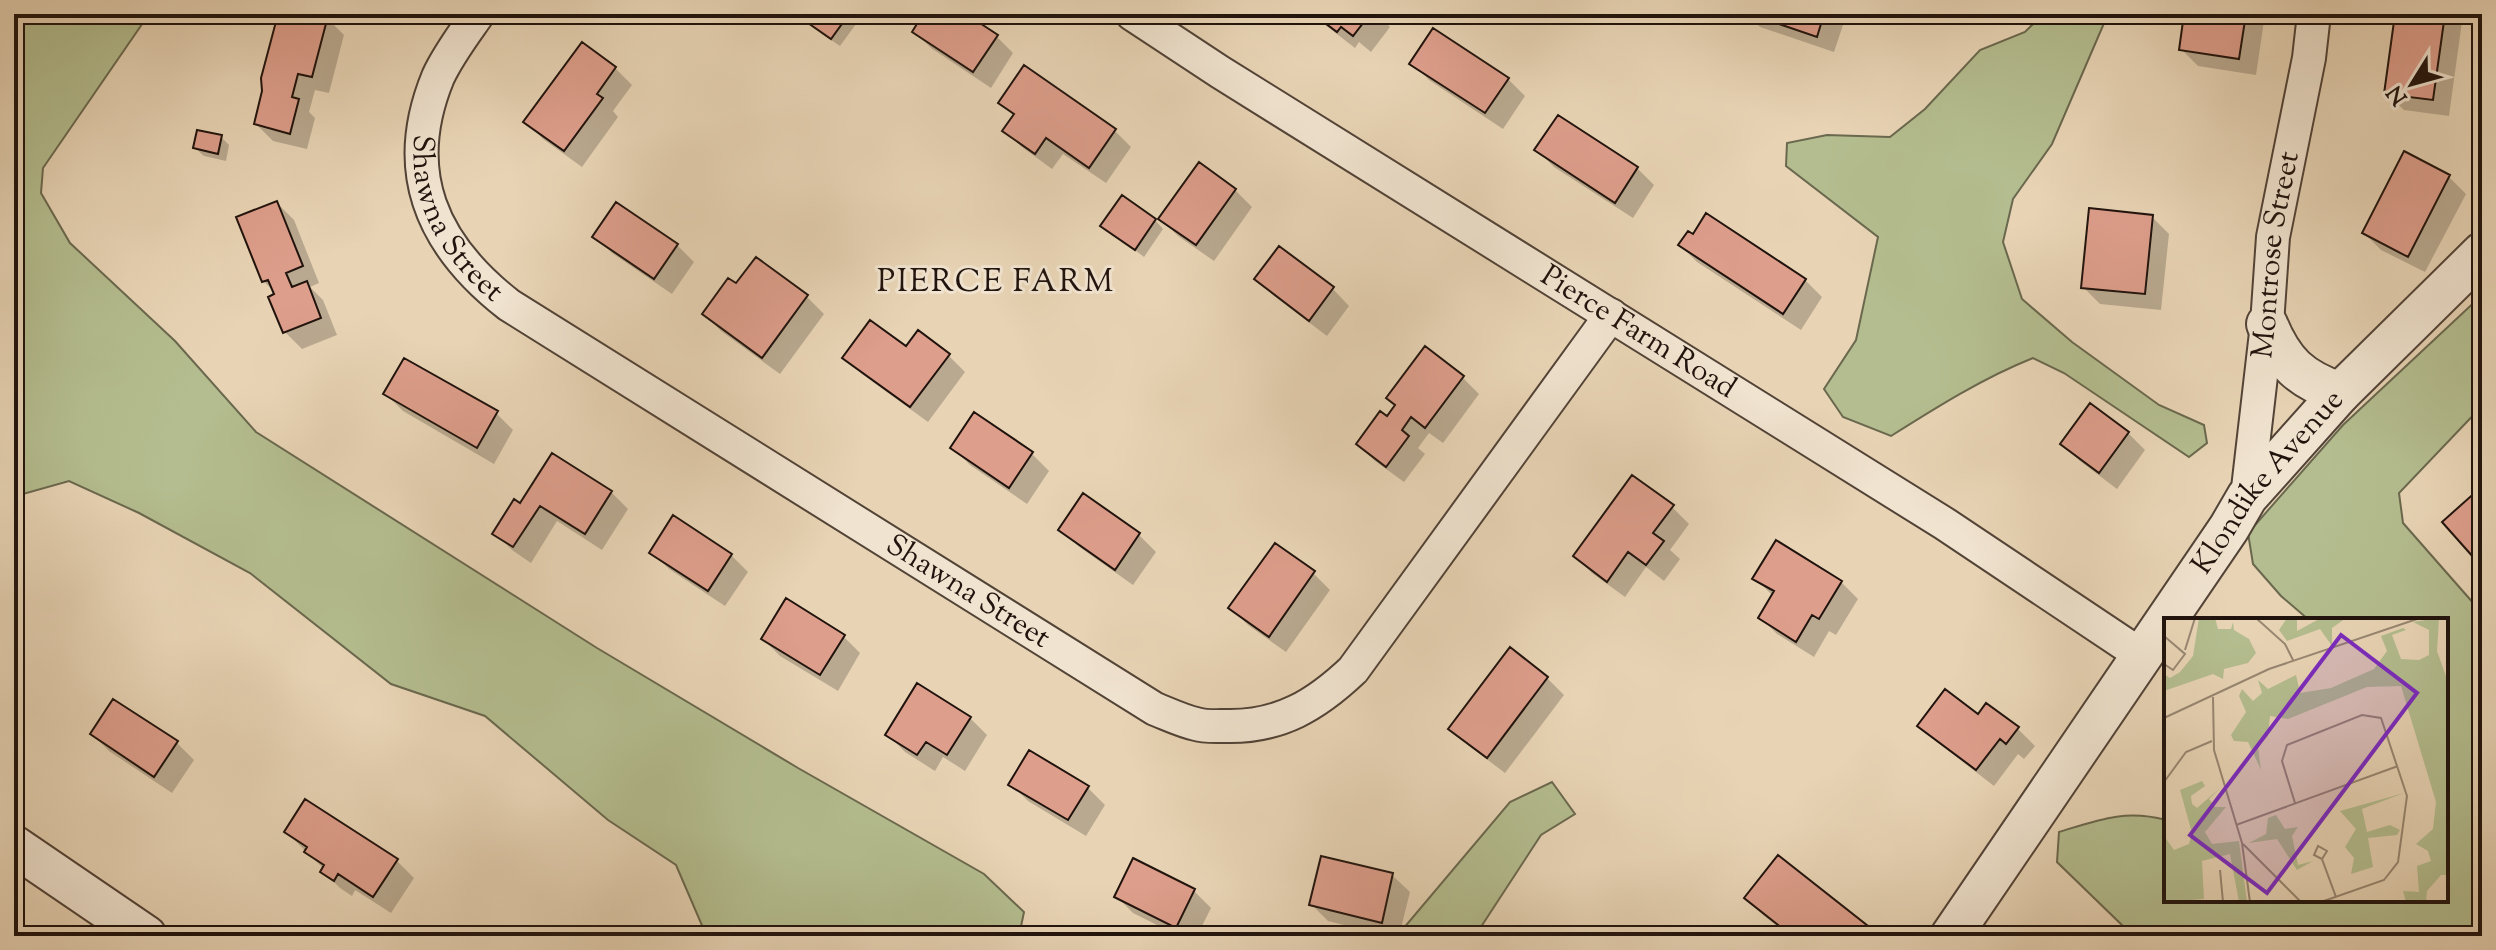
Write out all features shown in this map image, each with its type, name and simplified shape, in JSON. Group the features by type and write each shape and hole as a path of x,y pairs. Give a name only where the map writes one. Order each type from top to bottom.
{"street":[{"name":"Shawna Street","path":"478,14 439,76 421,141 422,173 431,208 459,258 481,283 509,305 1155,709 1198,725 1266,723 1295,713 1326,695 1353,670 1611,315"},
{"name":"Pierce Farm Road","path":"1132,14 1945,524 2141,655"},
{"name":"Montrose Street","path":"2247,497 2267,324 2273,237 2309,58 2314,14"},
{"name":"Klondike Avenue","path":"2167,618 2247,497 2340,393 2482,253"},
{"path":"2267,324 2277,348 2292,368 2321,387 2340,393"},
{"name":"Klondike Avenue","path":"1951,936 2164,622"},
{"path":"14,846 146,936"}],"green space":[{"path":"14,14 149,14 43,168 41,193 70,243 175,341 256,432 597,648 984,874 1024,912 1019,936 701,936 704,930 676,865 608,820 485,716 391,684 250,573 139,513 69,481 23,494 14,492"},
{"path":"2043,14 2108,14 2052,144 2013,199 2003,242 2022,299 2072,342 2159,405 2204,425 2207,443 2189,457 2064,373 2033,358 1978,384 1891,436 1843,417 1824,389 1856,340 1878,237 1786,166 1787,143 1827,135 1890,137 1925,109 1980,50 2025,32"},
{"path":"2482,295 2482,406 2399,493 2403,523 2482,613 2482,936 2125,936 2125,928 2057,862 2059,832 2124,816 2164,820 2164,902 2448,902 2448,618 2307,618 2281,596 2253,564 2248,533 2343,425"},
{"path":"1552,782 1575,814 1541,835 1475,936 1397,936 1510,802"}],"building":[{"path":"278,14 328,16 312,77 298,74 292,97 299,99 290,134 254,124 262,91 261,78"},
{"path":"799,14 849,14 831,39"},
{"path":"923,14 966,14 998,35 973,72 912,32"},
{"path":"1313,14 1370,14 1353,36 1341,27 1337,32"},
{"path":"1750,14 1824,14 1817,37"},
{"path":"2184,14 2246,14 2239,59 2179,50"},
{"path":"2395,14 2445,14 2433,100 2384,94"},
{"path":"1433,28 1509,78 1485,113 1409,64"},
{"path":"582,42 616,67 597,94 603,98 564,151 523,122"},
{"path":"1024,65 1116,129 1089,168 1046,138 1035,154 1002,131 1014,114 998,103"},
{"path":"1558,115 1638,167 1615,203 1534,150"},
{"path":"197,130 222,135 218,154 193,148"},
{"path":"2404,151 2450,175 2408,257 2362,233"},
{"path":"1199,162 1236,189 1196,245 1158,219"},
{"path":"1122,195 1156,219 1135,250 1100,226"},
{"path":"277,201 303,266 286,273 292,287 307,281 321,318 283,333 268,297 274,294 268,280 262,282 236,217"},
{"path":"616,202 678,244 654,279 592,237"},
{"path":"2089,208 2153,215 2145,294 2081,288"},
{"path":"1706,213 1806,279 1783,314 1678,245 1688,231 1693,234"},
{"path":"1279,246 1334,287 1309,321 1254,279"},
{"path":"756,257 808,295 762,358 702,314 728,278 736,283"},
{"path":"870,320 906,346 918,330 950,354 910,407 842,358"},
{"path":"1425,346 1464,376 1425,428 1411,417 1402,430 1409,436 1386,467 1356,444 1380,411 1387,416 1395,405 1386,398"},
{"path":"404,358 498,411 477,448 383,394"},
{"path":"2090,403 2129,432 2099,473 2060,444"},
{"path":"974,412 1033,452 1009,488 950,448"},
{"path":"552,453 612,491 585,534 540,506 513,547 492,534 514,499 520,503"},
{"path":"1632,475 1674,505 1653,533 1664,541 1646,565 1628,552 1607,582 1573,556"},
{"path":"2479,489 2482,492 2482,567 2442,522"},
{"path":"1083,493 1140,533 1115,570 1058,530"},
{"path":"673,515 732,554 708,591 649,553"},
{"path":"1776,540 1842,581 1819,619 1812,615 1796,642 1758,618 1774,591 1752,579"},
{"path":"1275,543 1315,571 1269,637 1228,608"},
{"path":"786,598 845,635 820,675 761,639"},
{"path":"1510,647 1548,677 1487,758 1448,729"},
{"path":"917,683 971,717 947,755 926,742 917,755 885,735"},
{"path":"1945,689 1978,714 1986,703 2019,727 2006,744 2000,739 1976,770 1917,726"},
{"path":"113,699 178,741 154,777 90,734"},
{"path":"1029,750 1089,786 1068,820 1008,785"},
{"path":"305,799 398,859 373,897 338,874 334,881 320,872 324,865 304,852 307,847 284,832"},
{"path":"1778,855 1868,926 1860,936 1792,936 1744,898"},
{"path":"1321,856 1393,873 1382,923 1309,905"},
{"path":"1133,858 1195,889 1176,928 1114,897"}],"district":[{"name":"PIERCE FARM","path":"996,283"}]}
